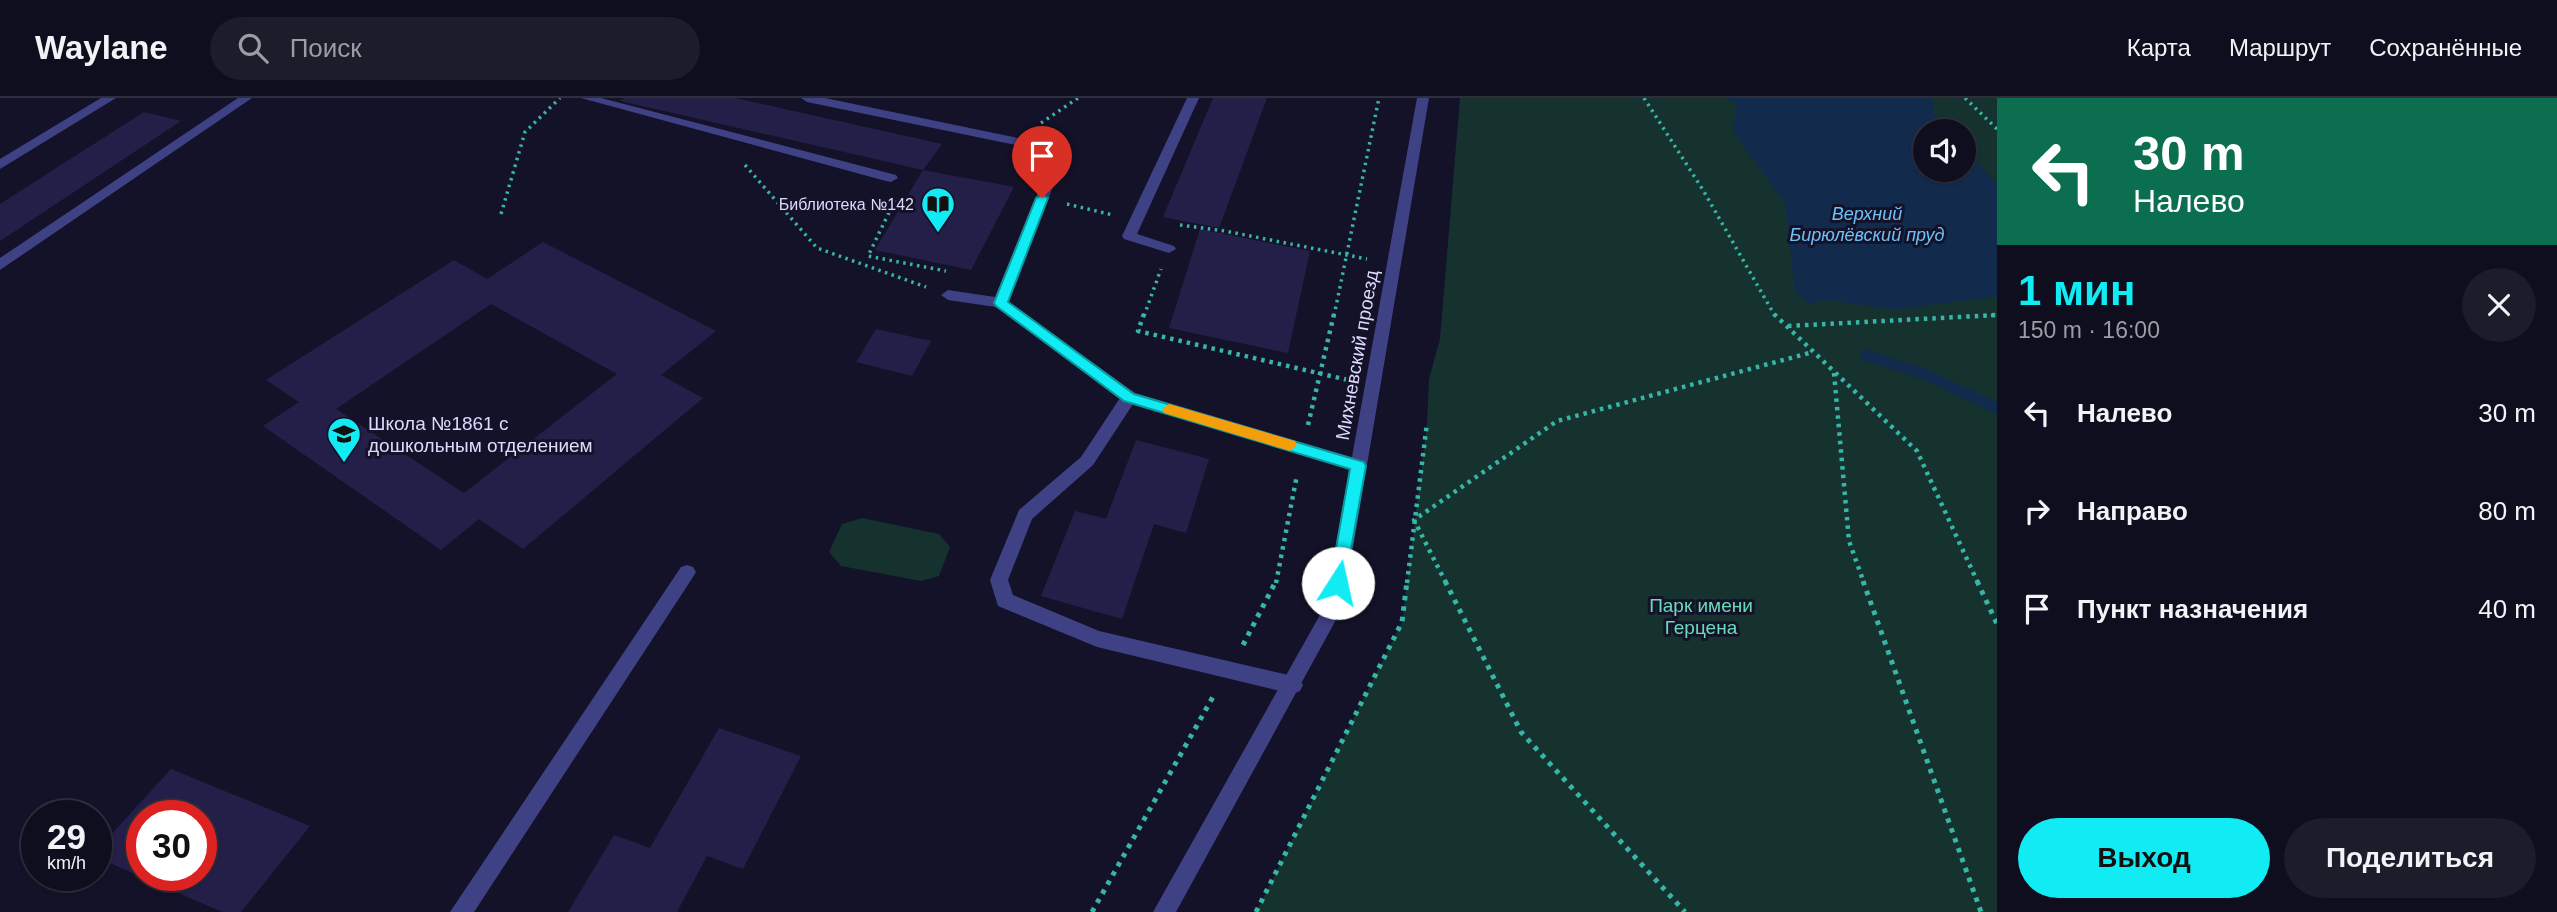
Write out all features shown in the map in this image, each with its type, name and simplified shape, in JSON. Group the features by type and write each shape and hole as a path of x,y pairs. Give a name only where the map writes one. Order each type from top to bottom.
{"street":[{"path":"0,165 110,98"},
{"path":"0,265 246,98"},
{"path":"587,98 891,178"},
{"path":"807,98 1061,151 1000,303"},
{"path":"1169,249 1129,236 1193,98"},
{"name":"Михневский проезд","path":"1164,912 1293,685 1334,607 1423,98"},
{"path":"948,295 1000,303 1129,397 1359,466"},
{"path":"1129,397 1087,461 1024,515 999,580 1004,600 1097,639 1293,685"},
{"path":"461,912 687,572"}],"path":[{"path":"501,214 525,132 560,98"},
{"path":"1014,141 1078,98"},
{"path":"1092,912 1275,588 1302,449 1322,374 1379,98"},
{"path":"1644,98 1703,190 1775,316 1917,451 1997,624"},
{"path":"1965,98 1997,129"},
{"path":"717,132 817,248 948,295"},
{"path":"891,178 904,181 868,256 957,273"},
{"path":"1042,198 1137,220 1225,231 1394,265"},
{"path":"1169,249 1138,331 1373,385"},
{"path":"1787,326 1997,315"},
{"path":"1414,520 1557,421 1813,352"},
{"path":"1834,372 1849,541 1982,912"},
{"path":"1256,912 1402,622 1427,423"},
{"path":"1414,520 1521,732 1685,912"}],"green space":[{"name":"Парк имени Герцена","path":"1460,98 1997,98 1997,912 1256,912 1402,622 1427,423 1429,379 1440,339"},
{"path":"862,518 939,534 950,547 939,576 921,581 841,566 829,552 842,524"}],"water":[{"name":"Верхний Бирюлёвский пруд","path":"1727,98 1932,98 1937,119 1913,119 1913,182 1976,182 1976,161 1997,184 1997,296 1895,310 1828,300 1810,304 1795,292 1785,203 1733,132 1737,105"}],"building":[{"path":"624,98 735,98 942,144 923,170 620,101"},
{"path":"1213,98 1267,98 1219,228 1163,217"},
{"path":"144,112 181,121 0,241 0,204"},
{"path":"923,170 1014,187 971,270 875,250"},
{"path":"1200,229 1310,251 1288,353 1169,328"},
{"path":"543,242 716,331 661,375 703,398 523,549 479,519 441,550 263,426 299,402 266,380 454,260 487,279","holes":["491,304 617,374 464,493 336,409"]},
{"path":"876,329 931,341 912,376 856,362"},
{"path":"1136,440 1209,459 1186,533 1154,524 1122,619 1041,596 1075,511 1106,519"},
{"path":"719,728 801,756 743,869 707,856 677,912 568,912 614,835 650,848"},
{"path":"171,769 310,826 241,912 222,912 174,891 217,891 217,800 143,800"},
{"path":"126,818 126,870 112,864 112,834"}],"waterway":[{"path":"1866,355 1924,374 1997,408"}],"slow traffic":[{"path":"1169,409 1290,445"}],"place":[{"name":"Библиотека №142","path":"938,234"},
{"name":"Школа №1861 с дошкольным отделением","path":"344,464"}],"route":[{"path":"1042,198 1000,303 1129,397 1359,466 1338,583"}]}
